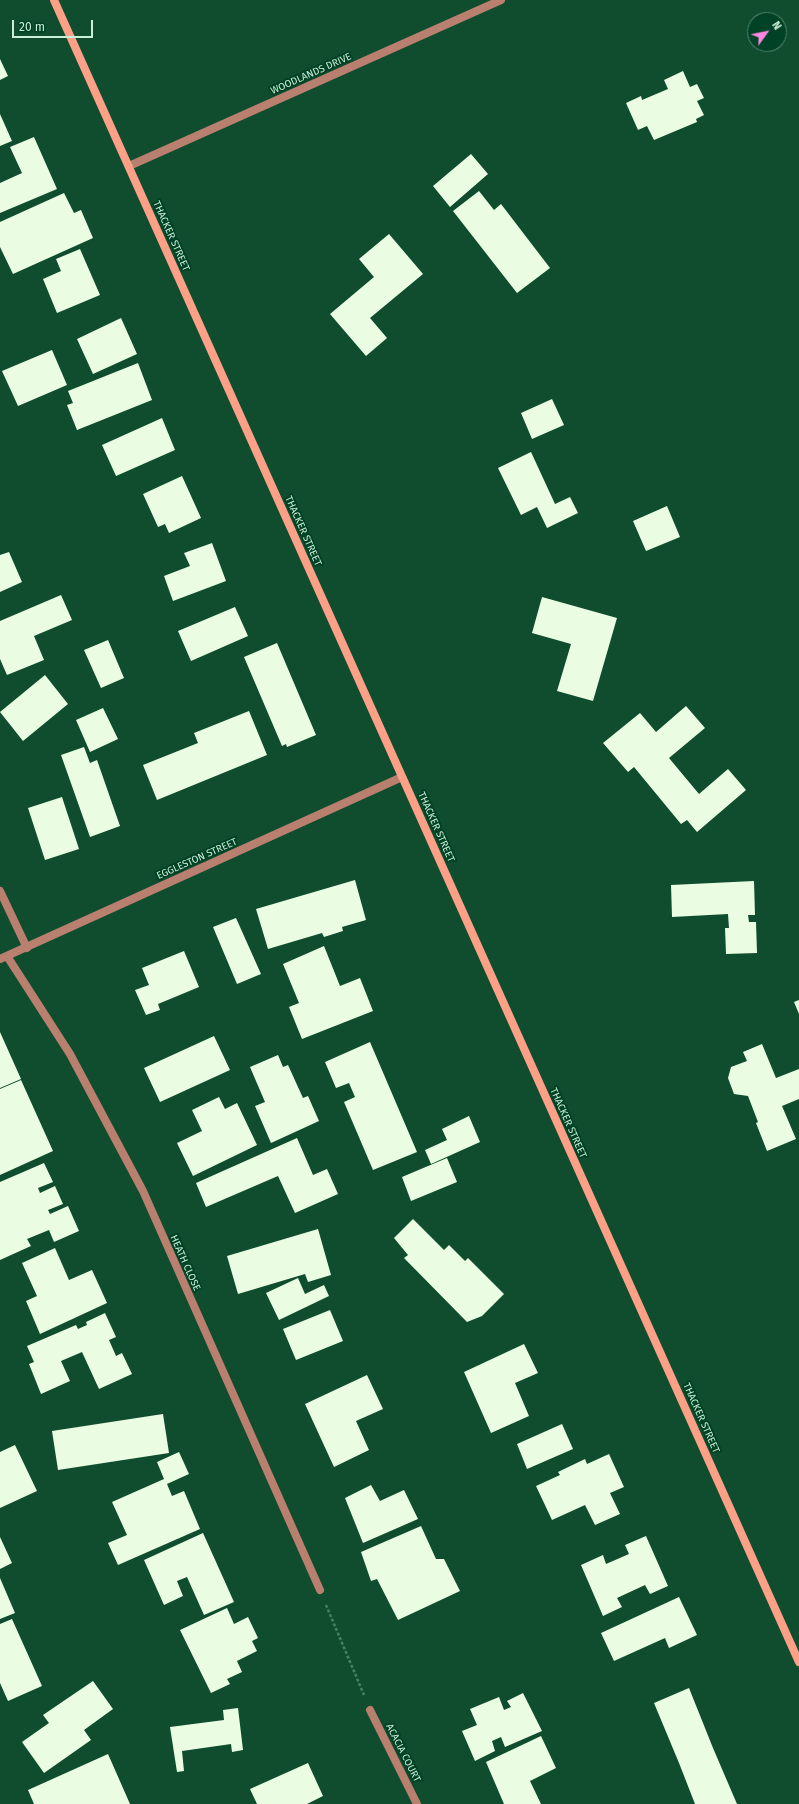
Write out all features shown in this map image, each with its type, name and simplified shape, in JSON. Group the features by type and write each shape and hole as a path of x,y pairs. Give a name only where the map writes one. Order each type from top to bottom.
{"street":[{"name":"THACKER STREET","path":"54,0 799,1662"},
{"name":"WOODLANDS DRIVE","path":"129,166 501,0"},
{"name":"EGGLESTON STREET","path":"4,958 402,777"},
{"path":"0,891 27,948"},
{"name":"HEATH CLOSE","path":"4,958 70,1054 142,1191 320,1590"},
{"name":"ACACIA COURT","path":"370,1710 417,1804"}],"path":[{"path":"320,1590 370,1710"}],"building":[{"path":"0,59 8,76 0,80"},
{"path":"683,71 690,87 697,84 704,98 697,101 704,115 696,119 697,122 654,140 647,126 638,130 626,103 641,96 642,100 668,89 664,80"},
{"path":"0,114 12,141 0,146"},
{"path":"34,137 57,189 0,213 0,183 22,173 10,147"},
{"path":"471,154 488,174 450,207 433,186"},
{"path":"479,191 494,210 501,204 550,268 517,293 453,211"},
{"path":"64,193 74,213 81,210 93,238 13,274 0,247 0,222"},
{"path":"389,234 423,274 370,318 387,338 366,356 330,314 374,277 359,259"},
{"path":"80,249 100,295 57,313 43,279 61,271 56,259"},
{"path":"121,318 137,354 93,374 77,339"},
{"path":"52,350 67,385 18,406 2,371"},
{"path":"138,363 152,400 77,430 67,405 73,403 68,391"},
{"path":"552,399 564,425 532,439 521,413"},
{"path":"162,418 175,450 116,476 102,445"},
{"path":"531,452 555,504 570,497 578,513 547,528 537,507 521,515 498,468"},
{"path":"182,476 201,518 169,533 165,524 158,527 143,494"},
{"path":"667,506 680,537 646,551 633,521"},
{"path":"212,543 226,581 173,601 164,576 190,566 184,553"},
{"path":"9,552 22,582 0,592 0,555"},
{"path":"61,595 72,620 34,636 44,660 7,675 0,659 0,621"},
{"path":"542,597 617,618 593,701 557,691 571,644 532,633"},
{"path":"235,607 248,636 191,661 178,631"},
{"path":"108,640 124,678 101,688 84,650"},
{"path":"277,643 316,735 287,747 286,744 282,746 244,657"},
{"path":"45,675 68,704 23,741 0,712"},
{"path":"686,706 705,728 669,758 699,794 728,769 746,790 697,832 687,820 681,824 634,767 628,772 603,743 640,713 656,732"},
{"path":"103,708 118,739 90,752 76,720"},
{"path":"249,711 267,755 157,800 143,765 198,743 194,733"},
{"path":"84,747 90,763 97,760 120,826 90,837 61,755"},
{"path":"62,797 79,849 45,860 28,808"},
{"path":"355,880 366,920 342,927 343,931 324,937 322,933 268,949 256,909"},
{"path":"754,881 755,915 748,915 749,922 756,922 757,953 726,954 725,928 729,928 728,914 672,917 671,885"},
{"path":"236,918 261,974 237,984 213,927"},
{"path":"324,946 340,986 360,978 373,1011 302,1039 289,1007 299,1003 283,964"},
{"path":"184,951 199,987 158,1004 160,1010 146,1015 135,990 149,985 142,968"},
{"path":"799,1000 799,1014 794,1002"},
{"path":"0,1032 21,1079 0,1088"},
{"path":"214,1036 230,1070 160,1102 144,1068"},
{"path":"370,1042 417,1152 373,1170 344,1102 355,1097 349,1083 336,1088 325,1062"},
{"path":"762,1044 776,1078 799,1069 799,1099 782,1106 796,1139 767,1151 756,1123 758,1122 748,1096 734,1094 728,1078 731,1067 747,1061 743,1052"},
{"path":"278,1055 283,1067 288,1065 303,1098 308,1096 319,1121 271,1143 255,1106 265,1102 250,1067"},
{"path":"21,1080 53,1151 0,1175 0,1089"},
{"path":"219,1097 225,1109 237,1103 257,1145 193,1176 177,1143 202,1131 192,1110"},
{"path":"469,1116 480,1142 431,1164 425,1150 447,1140 442,1129"},
{"path":"297,1138 313,1175 327,1169 338,1194 295,1213 278,1176 206,1207 196,1183"},
{"path":"447,1158 457,1182 411,1201 402,1177"},
{"path":"44,1163 53,1182 38,1188 40,1193 55,1186 63,1204 48,1210 50,1214 68,1206 79,1231 54,1242 49,1230 27,1239 31,1246 0,1260 0,1182"},
{"path":"413,1219 444,1250 449,1245 465,1261 468,1258 504,1294 482,1316 467,1322 404,1258 408,1255 394,1238"},
{"path":"318,1229 331,1275 308,1282 305,1274 238,1294 227,1256"},
{"path":"55,1248 69,1280 92,1270 107,1303 40,1334 26,1301 37,1296 22,1263"},
{"path":"298,1278 305,1294 324,1285 329,1296 279,1320 266,1293"},
{"path":"330,1310 343,1341 296,1360 283,1329"},
{"path":"105,1313 116,1337 109,1340 116,1356 122,1353 132,1374 99,1389 82,1352 61,1361 70,1381 41,1394 29,1364 34,1362 27,1346 76,1325 78,1329 87,1325 86,1322"},
{"path":"524,1344 538,1373 515,1383 529,1416 491,1433 464,1372"},
{"path":"367,1375 383,1409 356,1421 369,1450 334,1467 305,1404"},
{"path":"163,1414 169,1453 58,1470 52,1431"},
{"path":"562,1424 573,1449 527,1469 517,1444"},
{"path":"15,1445 37,1491 0,1508 0,1452"},
{"path":"179,1452 189,1474 167,1484 172,1496 184,1491 200,1529 118,1565 108,1543 127,1535 112,1502 164,1479 157,1462"},
{"path":"609,1454 624,1487 610,1493 620,1514 595,1525 585,1505 552,1520 536,1486 560,1475 558,1472 585,1459 587,1464"},
{"path":"371,1485 380,1501 404,1490 418,1519 363,1543 345,1498"},
{"path":"421,1526 436,1559 444,1559 460,1591 398,1620 377,1579 371,1581 361,1552"},
{"path":"203,1533 234,1602 204,1615 187,1577 177,1581 183,1596 164,1605 144,1560"},
{"path":"646,1536 668,1586 650,1594 645,1585 617,1598 622,1607 603,1616 581,1565 603,1555 606,1564 629,1554 625,1545"},
{"path":"0,1537 12,1563 0,1569"},
{"path":"0,1578 15,1613 0,1619"},
{"path":"679,1597 697,1635 669,1648 665,1638 614,1661 601,1633"},
{"path":"227,1608 234,1624 248,1617 258,1638 252,1641 257,1651 237,1661 242,1672 227,1679 230,1684 211,1693 180,1630"},
{"path":"12,1619 42,1686 8,1701 0,1683 0,1624"},
{"path":"93,1681 113,1709 84,1730 91,1740 44,1773 22,1742 49,1723 43,1715"},
{"path":"689,1688 737,1804 695,1804 654,1703"},
{"path":"523,1693 542,1731 505,1747 501,1737 492,1741 495,1751 475,1761 462,1731 477,1725 470,1709 499,1697 504,1710 511,1707 507,1701"},
{"path":"238,1708 243,1750 232,1752 231,1744 182,1751 184,1771 177,1772 170,1727 224,1720 223,1710"},
{"path":"541,1736 556,1768 530,1781 541,1804 504,1804 486,1762"},
{"path":"108,1754 130,1804 34,1804 28,1790"},
{"path":"308,1763 323,1796 307,1804 257,1804 250,1789"}]}
